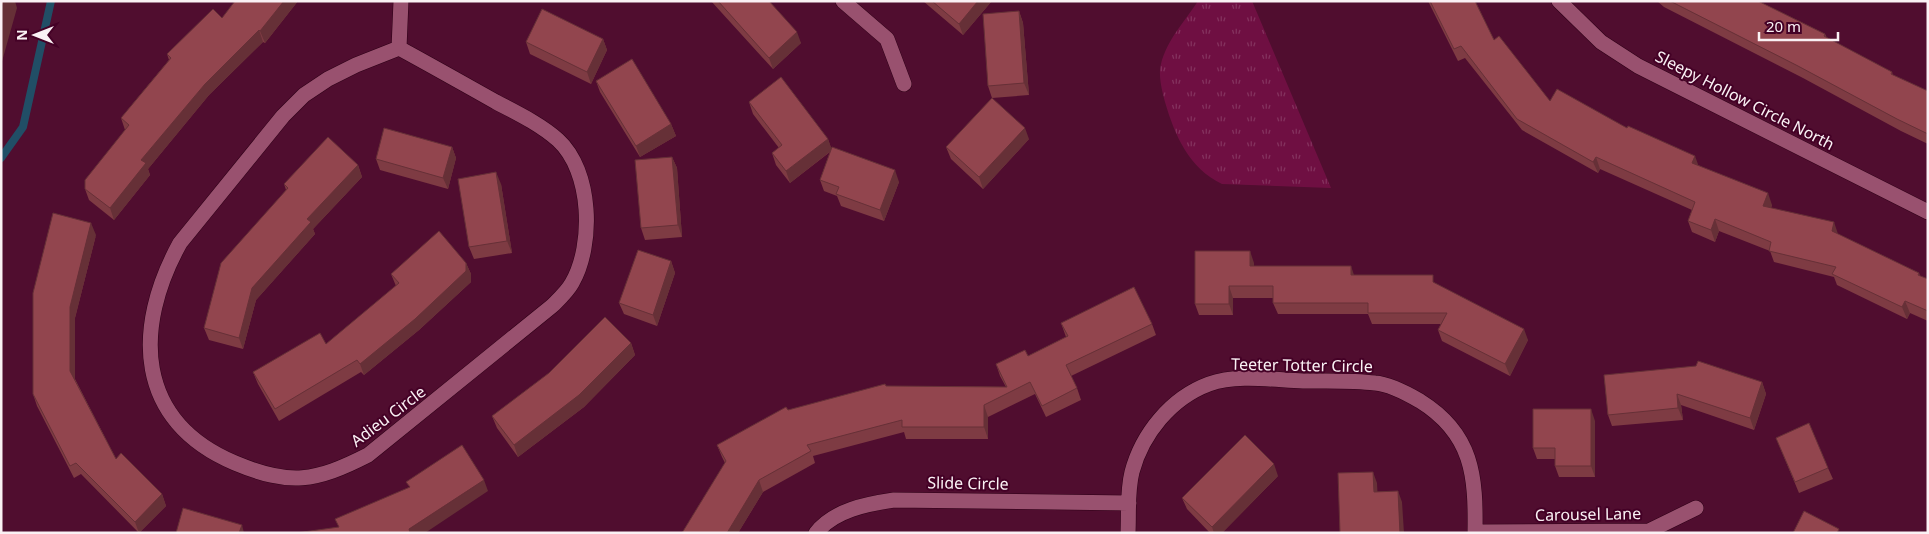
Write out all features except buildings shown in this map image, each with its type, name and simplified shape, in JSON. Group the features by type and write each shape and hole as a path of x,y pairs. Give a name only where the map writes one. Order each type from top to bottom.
{"street":[{"path":"399,48 401,1"},
{"path":"842,1 887,39 904,84"},
{"name":"Sleepy Hollow Circle North","path":"1559,1 1601,42 1638,66 1928,212"},
{"name":"Adieu Circle","path":"399,48 532,122 559,141 578,170 585,198 587,228 581,260 572,284 552,306 368,456 342,469 315,478 286,479 258,472 202,446 166,409 156,384 151,355 150,330 163,281 168,266 180,243 283,116 304,96 328,79 356,65 399,48"},
{"name":"Teeter Totter Circle","path":"1128,533 1132,474 1140,448 1154,427 1166,412 1184,398 1209,384 1243,379 1377,383 1408,394 1429,407 1463,442 1472,465 1476,493 1476,533"},
{"name":"Slide Circle","path":"816,533 839,515 863,504 894,500 1129,503"},
{"name":"Carousel Lane","path":"1476,533 1649,531 1696,508"}],"green space":[{"path":"1198,1 1252,1 1331,188 1222,184 1210,177 1192,160 1173,127 1164,98 1160,73 1167,47"}],"waterway":[{"path":"1,158 23,127 51,1"}]}
